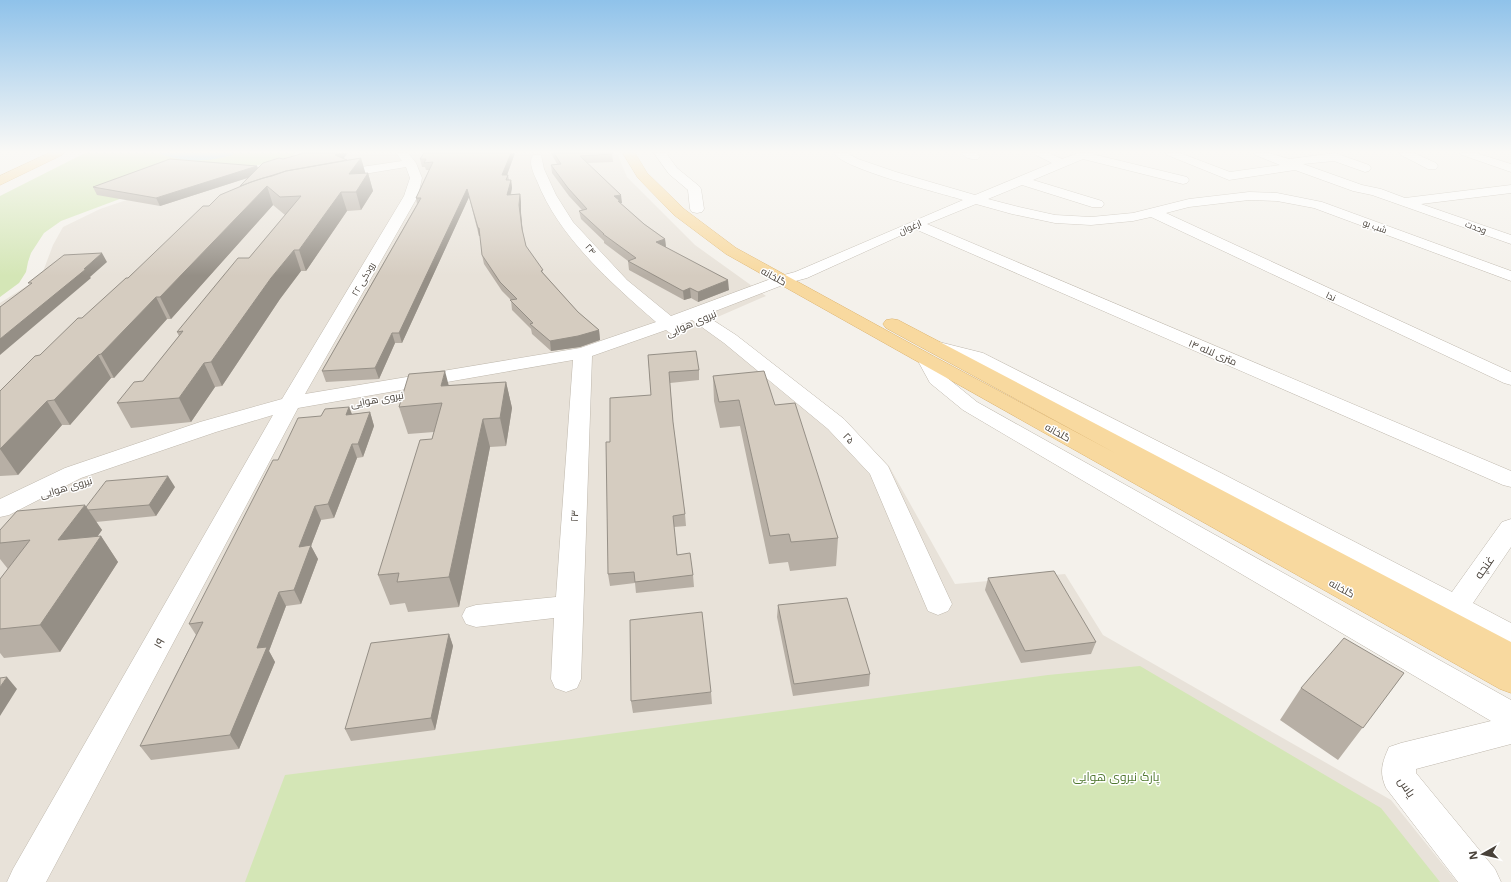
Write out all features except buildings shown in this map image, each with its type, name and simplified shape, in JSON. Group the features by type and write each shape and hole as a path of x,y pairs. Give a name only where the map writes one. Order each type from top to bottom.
{"main road":[{"name":"گلخانه","path":"661,194 679,212 731,251 791,280 1511,656"},
{"name":"گلخانه","path":"682,194 698,209 791,280"},
{"name":"گلخانه","path":"932,354 1511,680"}],"street":[{"name":"رودکی ۲۲","path":"287,409 412,194"},
{"name":"۲۴","path":"549,194 567,224 621,283 673,326"},
{"path":"695,194 698,209"},
{"name":"شب بو","path":"956,194 1055,219 1091,221 1133,216 1189,203 1241,196 1277,197 1317,205 1511,276"},
{"name":"ارغوان","path":"791,280 916,224 988,194"},
{"path":"1065,194 1097,204"},
{"name":"وحدت","path":"1382,194 1511,240"},
{"path":"1405,202 1465,194"},
{"path":"1487,194 1511,203"},
{"name":"ندا","path":"1152,212 1511,379"},
{"name":"۱۴ متری لاله","path":"916,224 1511,480"},
{"name":"نیروی هوایی","path":"673,326 700,319 791,280"},
{"name":"نیروی هوایی","path":"10,504 71,487 287,409 583,357 673,326 791,280"},
{"name":"۲۵","path":"700,319 730,339 836,424 880,471 938,604"},
{"path":"1511,636 1213,478 976,357 932,354 937,379 970,406 1511,716"},
{"name":"۲۳","path":"566,679 583,357"},
{"name":"۱۹","path":"26,882 287,409"},
{"name":"غنچه","path":"1456,607 1511,528"},
{"path":"476,616 569,606"},
{"name":"یاس","path":"1482,882 1398,777 1401,758 1511,730"}],"shaded area":[{"path":"144,194 644,194 695,245 766,296 713,319 842,417 889,466 955,584 1065,574 1103,635 1391,800 1457,882 0,882 0,303 41,277 53,245 63,227 100,209"}],"green space":[{"path":"4,194 137,194 125,197 61,221 44,233 31,253 26,272 19,283 0,297 0,196"},
{"name":"پارک نیروی هوایی","path":"1140,666 1381,808 1440,882 245,882 285,775 564,740 1048,675"}]}
